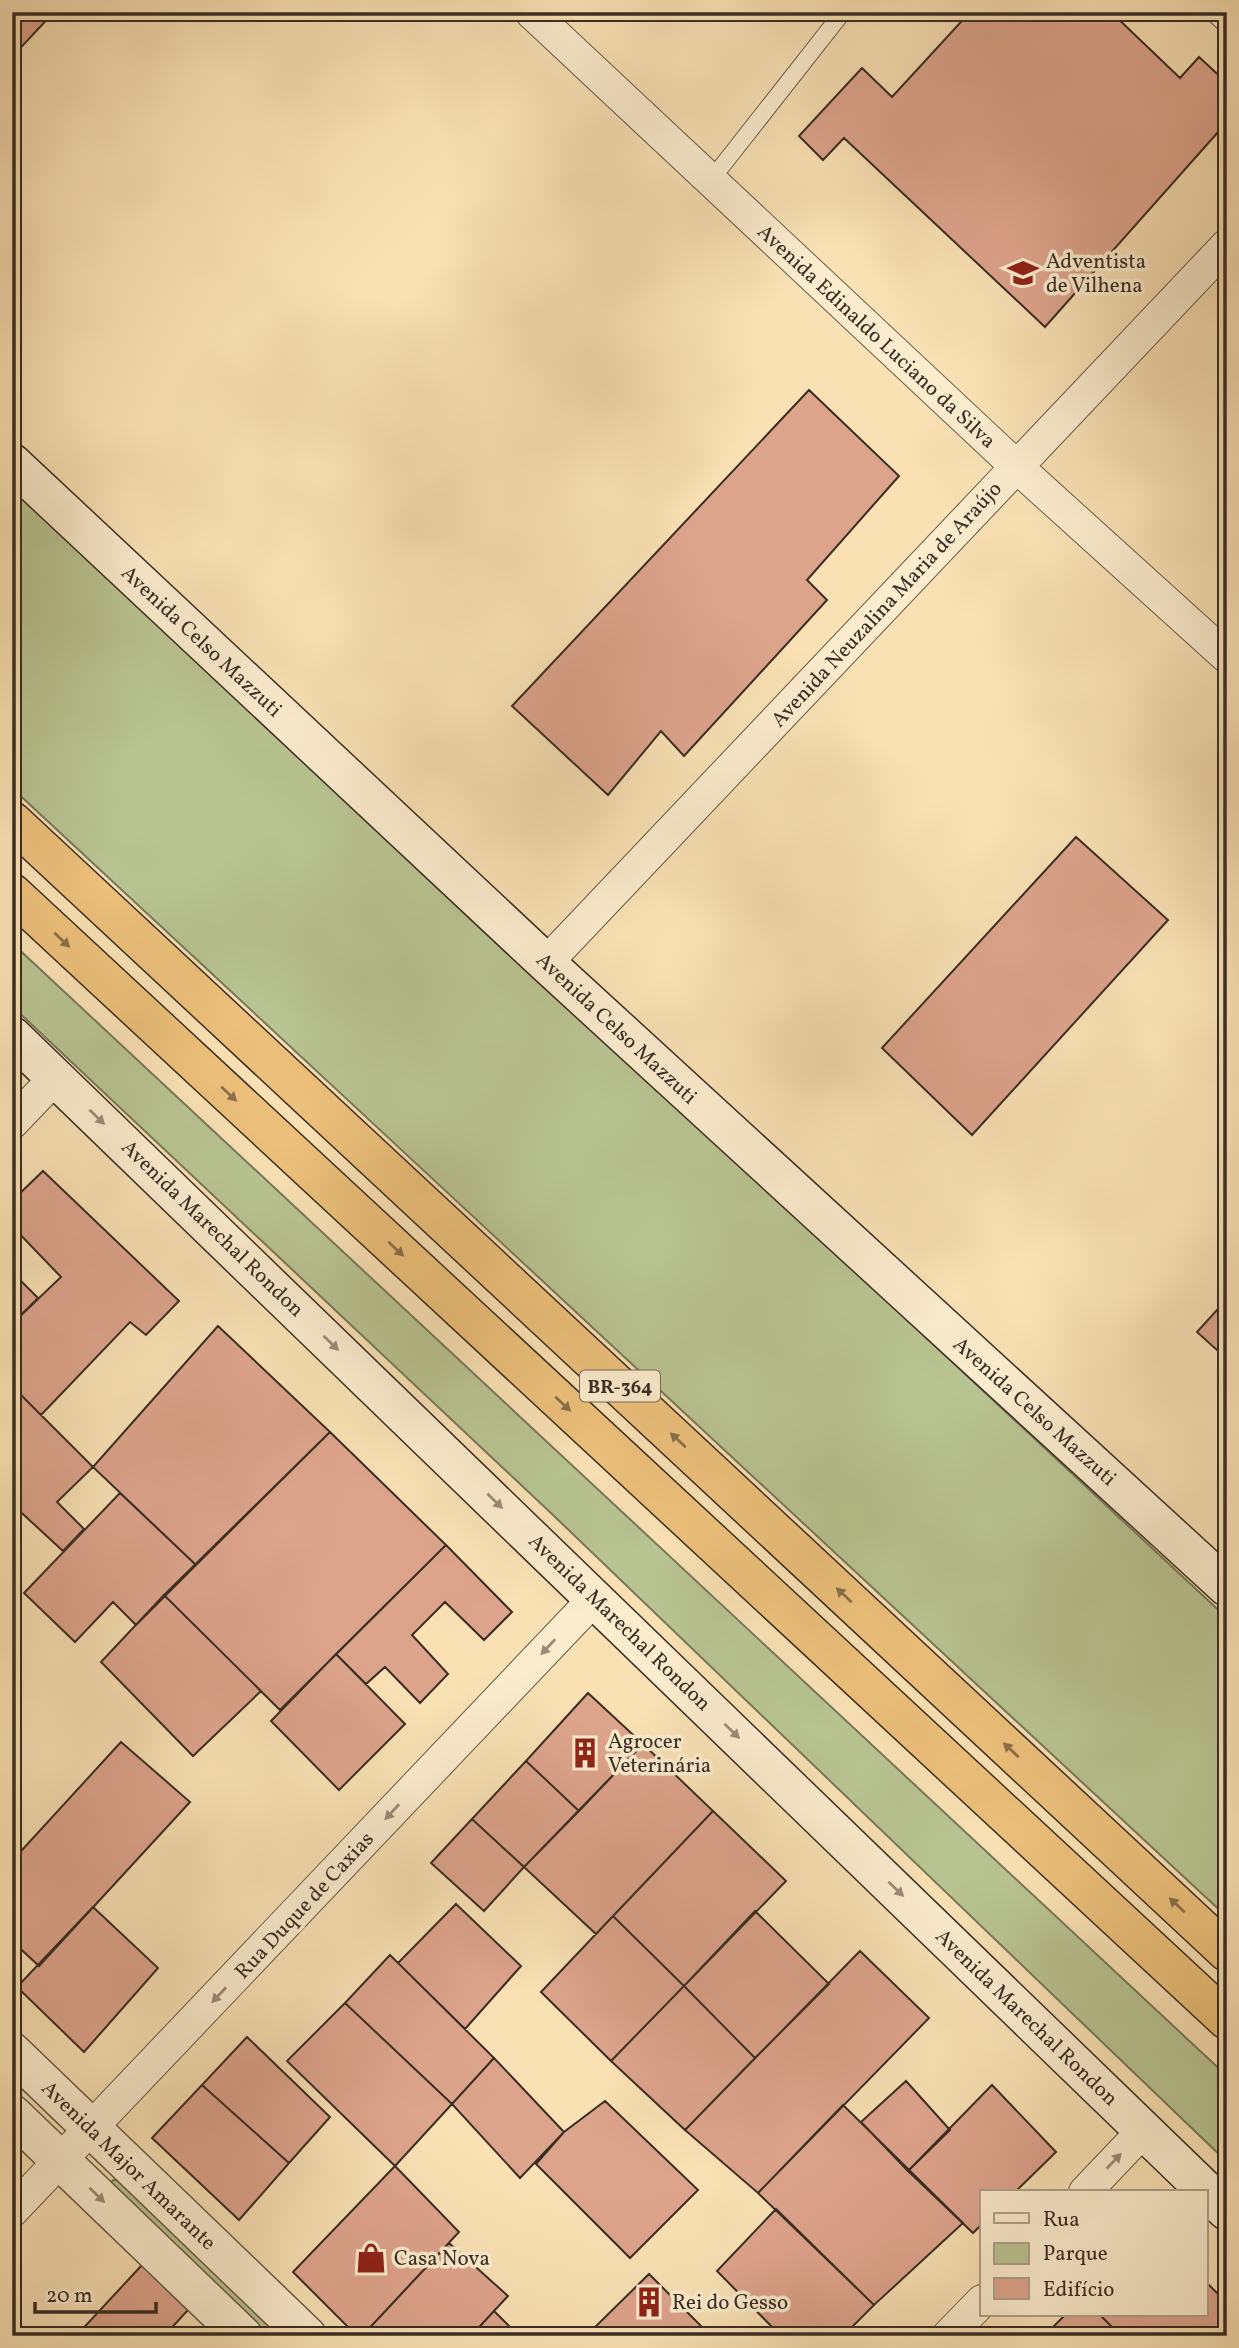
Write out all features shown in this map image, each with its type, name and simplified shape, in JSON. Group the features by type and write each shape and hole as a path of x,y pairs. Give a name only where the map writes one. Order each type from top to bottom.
{"highway":[{"name":"BR-364","path":"12,821 1227,1952"},
{"name":"BR-364","path":"12,893 1227,2020"}],"main road":[{"name":"Avenida Celso Mazzuti","path":"12,463 546,963 1227,1587"},
{"name":"Avenida Marechal Rondon","path":"12,1035 1205,2190"},
{"name":"Avenida Major Amarante","path":"12,2052 307,2336"},
{"name":"Avenida Major Amarante","path":"12,2114 243,2336"},
{"name":"Avenida Marechal Rondon","path":"1208,2192 1227,2211"}],"street":[{"name":"Avenida Edinaldo Luciano da Silva","path":"531,12 1017,467 1227,657"},
{"name":"Avenida Neuzalina Maria de Araújo","path":"546,963 1227,245"},
{"path":"12,1123 56,1077"},
{"name":"Rua Duque de Caxias","path":"12,2211 595,1598"},
{"path":"1087,2190 1144,2130"},
{"path":"948,2336 980,2303"}],"lane":[{"path":"711,180 843,12"},
{"path":"1212,12 1227,26"}],"green space":[{"path":"12,486 1227,1618 1227,1917 12,788"},
{"path":"12,943 1227,2076 1227,2162 553,1515 12,1006"},
{"path":"113,2180 122,2181 283,2336 251,2336 108,2185"}],"building":[{"path":"12,12 54,12 12,57"},
{"path":"970,12 993,12 995,15 997,12 1111,12 1180,78 1199,57 1227,83 1227,122 1045,327 844,138 823,160 799,136 862,68 892,97"},
{"path":"809,390 899,476 807,580 827,600 684,756 661,731 608,795 512,706"},
{"path":"1076,837 1168,920 972,1135 882,1048"},
{"path":"43,1171 179,1301 146,1335 130,1322 41,1415 12,1386 12,1324 61,1277 12,1226 12,1201"},
{"path":"12,1272 38,1298 12,1324"},
{"path":"1227,1299 1227,1359 1197,1332"},
{"path":"218,1326 330,1432 196,1565 93,1467"},
{"path":"12,1386 93,1467 57,1502 84,1529 63,1551 12,1504"},
{"path":"330,1432 446,1545 280,1710 164,1595"},
{"path":"120,1493 196,1565 136,1625 113,1602 75,1642 24,1593"},
{"path":"446,1545 512,1612 484,1640 445,1602 412,1635 448,1674 420,1703 385,1667 366,1684 336,1654"},
{"path":"164,1595 261,1691 193,1756 101,1662"},
{"path":"336,1654 405,1724 339,1790 271,1721"},
{"name":"Agrocer Veterinária","path":"588,1693 643,1744 579,1811 526,1761"},
{"path":"121,1742 190,1802 39,1966 12,1941 12,1861"},
{"path":"643,1744 713,1811 596,1934 524,1867"},
{"path":"526,1761 579,1811 524,1867 472,1819"},
{"path":"713,1811 786,1881 684,1986 613,1916"},
{"path":"472,1819 524,1867 484,1911 431,1863"},
{"path":"456,1904 521,1966 465,2029 398,1963"},
{"path":"93,1907 158,1968 84,2052 17,1987"},
{"path":"755,1911 829,1984 755,2058 684,1986"},
{"path":"613,1916 684,1986 611,2061 541,1992"},
{"path":"860,1951 929,2018 758,2193 685,2130"},
{"path":"390,1955 494,2058 452,2104 345,2003"},
{"path":"684,1986 755,2058 685,2130 611,2061"},
{"path":"345,2003 452,2104 395,2166 287,2061"},
{"path":"247,2037 330,2117 289,2163 202,2085"},
{"path":"494,2058 564,2132 520,2178 452,2104"},
{"path":"906,2081 950,2130 908,2171 861,2122"},
{"path":"202,2085 289,2163 239,2220 152,2138"},
{"path":"992,2085 1056,2152 1017,2190 980,2190 980,2226 973,2233 908,2171"},
{"path":"605,2101 698,2190 630,2258 536,2164 564,2132"},
{"path":"843,2105 963,2223 874,2305 758,2193"},
{"name":"Casa Nova","path":"395,2166 459,2232 362,2336 357,2336 293,2272"},
{"path":"776,2209 874,2305 843,2336 781,2336 717,2271"},
{"path":"449,2243 508,2296 471,2336 362,2336"},
{"path":"142,2265 188,2310 164,2336 76,2336"},
{"name":"Rei do Gesso","path":"649,2274 711,2336 597,2336 592,2330"},
{"path":"1208,2284 1227,2303 1227,2336 1121,2336 1101,2316 1208,2316"},
{"path":"494,2311 519,2336 471,2336"},
{"path":"1064,2316 1101,2316 1121,2336 1044,2336"}],"place":[{"name":"Adventista de Vilhena","path":"1023,273"},
{"name":"Agrocer Veterinária","path":"585,1753"},
{"name":"Casa Nova","path":"371,2258"},
{"name":"Rei do Gesso","path":"649,2302"}]}
